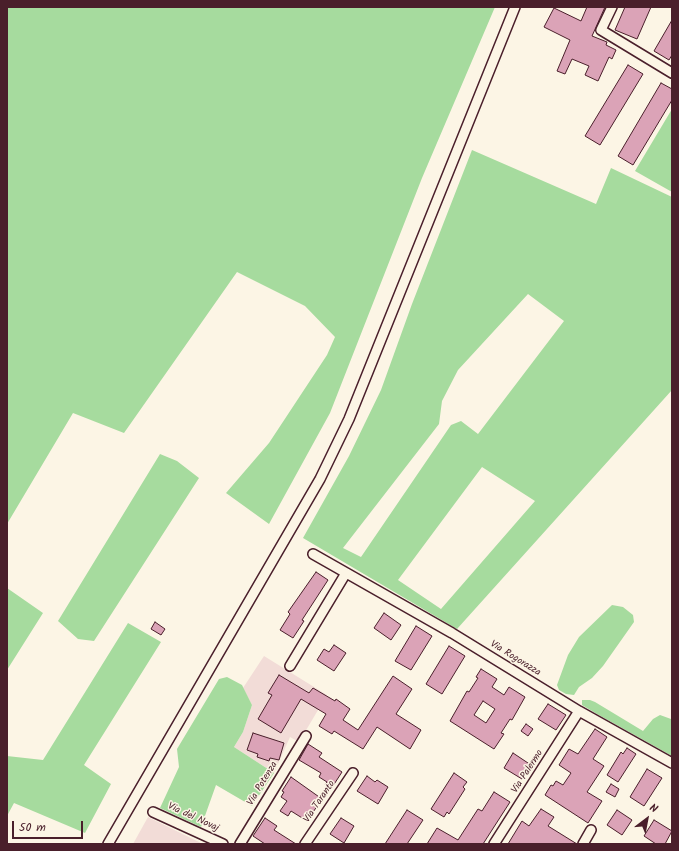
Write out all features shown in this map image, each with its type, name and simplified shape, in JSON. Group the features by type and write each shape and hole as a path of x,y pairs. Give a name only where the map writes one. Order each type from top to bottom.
{"street":[{"path":"108,844 320,479 349,419 515,7"},
{"path":"612,7 601,30 672,72"},
{"name":"Via Rogorazza","path":"313,554 452,633 579,711 672,763"},
{"path":"290,666 346,573"},
{"name":"Via Palermo","path":"494,844 579,711"},
{"name":"Via Potenza","path":"240,844 306,736"},
{"name":"Via Taranto","path":"305,844 353,773"},
{"name":"Via del Novaj","path":"153,812 223,844"},
{"path":"583,844 591,830"}],"shaded area":[{"path":"264,656 327,695 299,742 290,737 274,773 234,747 243,732 252,705 243,688"},
{"path":"148,817 203,844 133,844"}],"green space":[{"path":"7,7 495,7 422,178 330,413 269,524 226,493 269,443 327,355 335,337 305,306 237,272 124,433 73,413 7,524"},
{"path":"672,109 672,192 635,171"},
{"path":"472,150 596,204 611,168 672,197 672,390 457,629 303,538 349,456 381,390 412,304","holes":["528,294 564,321 478,434 461,421 451,425 361,557 343,548 439,424 442,401 458,370","482,467 535,501 441,609 398,580"]},
{"path":"160,454 177,461 199,478 94,641 78,639 58,621"},
{"path":"7,588 43,613 7,670"},
{"path":"612,605 623,607 633,615 634,622 603,666 592,678 579,687 574,695 566,694 559,690 557,685 568,655 579,637"},
{"path":"128,623 161,642 84,765 111,784 85,833 14,803 7,816 7,756 43,760"},
{"path":"227,677 242,685 252,705 243,732 234,747 274,773 252,806 216,785 201,827 160,808 179,767 177,749 219,679"},
{"path":"582,700 590,700 595,702 643,731 653,719 660,715 671,719 672,756 582,705"}],"building":[{"path":"587,7 605,7 592,36 607,42 606,45 616,50 612,59 609,57 598,81 585,75 589,66 572,59 565,74 557,71 570,40 544,27 554,8 581,21"},
{"path":"625,7 651,7 637,39 615,30"},
{"path":"672,20 672,55 669,60 654,51"},
{"path":"628,65 643,74 600,145 585,136"},
{"path":"661,83 672,89 672,100 633,165 618,156"},
{"path":"316,572 328,580 302,620 304,621 293,638 280,630 290,614 288,612"},
{"path":"384,613 401,625 391,640 374,628"},
{"path":"155,622 165,629 161,635 151,629"},
{"path":"416,626 432,636 411,670 395,661"},
{"path":"334,645 346,653 334,671 317,660 324,649 329,652"},
{"path":"449,646 465,656 442,694 426,684"},
{"path":"481,669 497,679 492,687 504,695 509,687 525,697 512,720 510,719 501,733 504,734 494,749 450,721 467,691 469,692 478,678 476,677","holes":["483,701 495,709 486,723 474,715"]},
{"path":"279,675 309,693 313,688 335,701 336,699 350,709 343,720 358,730 393,676 412,689 396,714 421,730 410,749 377,727 363,749 334,731 332,734 319,726 326,714 301,699 281,733 258,719 272,695 268,693"},
{"path":"548,704 566,715 556,730 538,719"},
{"path":"526,724 533,729 528,736 521,731"},
{"path":"595,729 607,737 593,759 604,766 587,792 602,801 588,823 545,795 551,785 553,786 556,781 563,785 571,773 559,765 569,749 578,754"},
{"path":"253,733 284,743 279,760 270,758 269,761 257,757 258,754 247,750"},
{"path":"308,744 322,753 319,757 342,772 331,789 325,785 327,782 319,777 321,773 299,760"},
{"path":"627,748 636,754 618,782 607,775 621,752 623,754"},
{"path":"513,753 531,765 522,779 504,768"},
{"path":"647,769 662,778 644,806 630,797"},
{"path":"454,773 467,782 463,787 465,789 449,814 447,812 444,817 431,809"},
{"path":"367,776 375,782 377,780 388,787 378,804 357,791"},
{"path":"291,777 322,799 307,821 291,811 288,816 280,811 287,801 281,797 284,792 282,791"},
{"path":"611,784 619,789 615,797 606,792"},
{"path":"494,792 510,802 483,844 427,844 437,828 458,840 478,809 482,811"},
{"path":"541,809 554,817 548,826 577,844 508,844 522,821 529,826"},
{"path":"407,810 423,820 407,844 385,844"},
{"path":"617,810 632,820 622,835 607,825"},
{"path":"265,818 277,826 274,830 296,844 265,844 253,836"},
{"path":"341,818 354,826 344,843 330,834"},
{"path":"654,820 672,831 665,844 656,844 644,836"}]}
